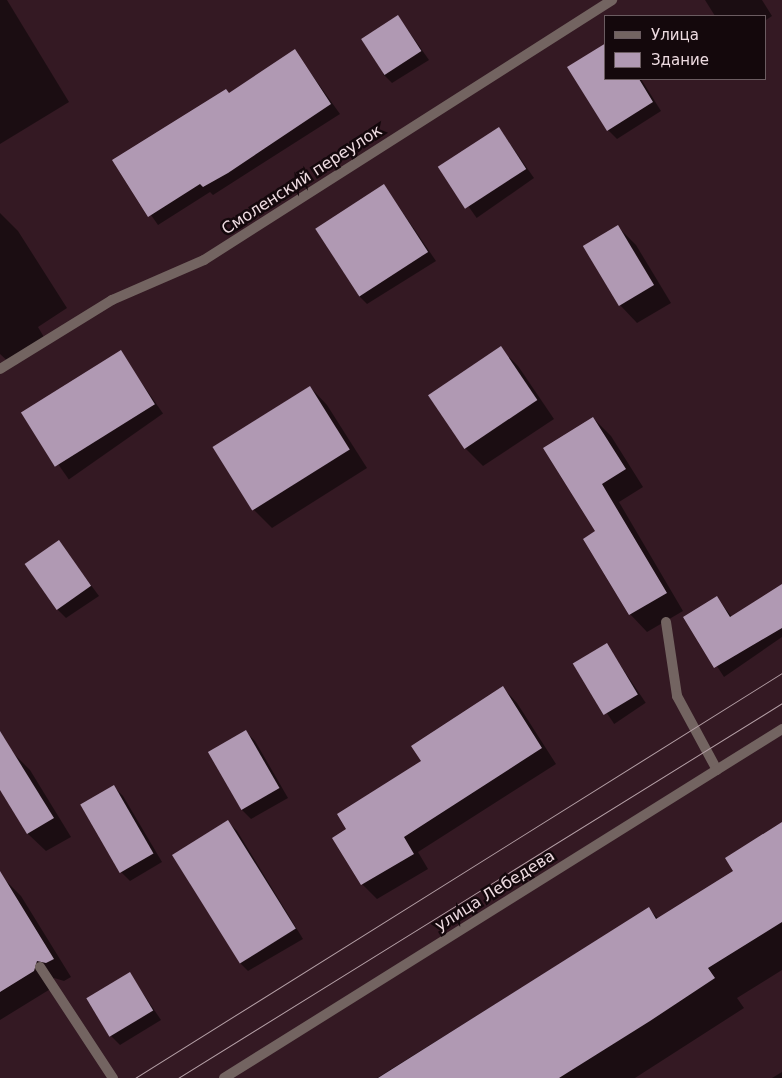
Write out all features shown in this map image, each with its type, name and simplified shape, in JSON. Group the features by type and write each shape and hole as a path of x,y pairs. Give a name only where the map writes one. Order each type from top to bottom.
{"street":[{"name":"Смоленский переулок","path":"0,369 112,300 204,260 612,0"},
{"path":"666,622 677,696 717,770"},
{"name":"улица Лебедева","path":"224,1078 782,729"},
{"path":"40,967 113,1078"}],"building":[{"path":"398,15 421,51 385,75 361,39"},
{"path":"604,44 604,80 640,80 653,102 607,131 567,67"},
{"path":"295,49 331,104 228,173 203,187 200,184 148,217 112,160 226,89 229,93"},
{"path":"499,127 526,169 465,209 438,167"},
{"path":"384,184 428,252 359,297 315,229"},
{"path":"618,225 654,285 619,306 583,246"},
{"path":"501,346 537,400 464,449 428,395"},
{"path":"121,350 155,404 55,467 21,413"},
{"path":"310,386 350,450 252,511 212,447"},
{"path":"593,417 626,469 602,484 667,593 629,615 583,539 595,531 543,448"},
{"path":"59,540 91,586 57,610 25,564"},
{"path":"782,584 782,628 714,668 683,617 717,596 730,617"},
{"path":"607,643 638,694 604,715 573,664"},
{"path":"503,686 542,748 404,837 414,854 361,885 332,838 346,829 337,814 421,761 411,746"},
{"path":"246,730 280,788 241,810 208,752"},
{"path":"0,731 54,818 27,834 0,790"},
{"path":"114,785 154,853 120,873 80,804"},
{"path":"228,820 296,929 240,964 172,855"},
{"path":"782,822 782,922 708,968 715,978 650,1021 559,1078 378,1078 649,907 656,919 733,871 725,858"},
{"path":"0,871 54,959 46,963 37,961 34,971 0,992"},
{"path":"130,972 153,1011 109,1037 86,998"}],"tram line":[{"path":"135,1078 782,673"},
{"path":"178,1078 782,703"}]}
